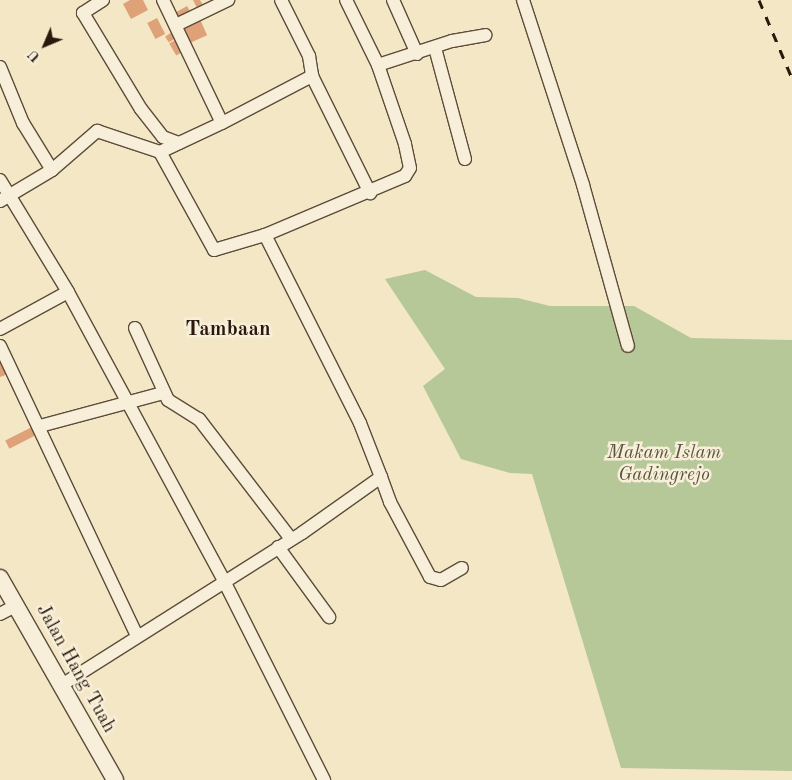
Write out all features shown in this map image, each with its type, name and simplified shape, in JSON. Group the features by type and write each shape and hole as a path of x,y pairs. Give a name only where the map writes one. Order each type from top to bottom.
{"street":[{"path":"103,0 83,13 141,109 163,137 179,142"},
{"path":"163,0 222,123"},
{"path":"176,25 228,0"},
{"path":"281,0 309,56 312,76 370,193"},
{"path":"4,198 52,170 96,131 160,152 208,247 222,249 265,235 370,193 405,176 410,168 378,65 346,0"},
{"path":"393,0 416,54"},
{"path":"523,0 583,185 628,346"},
{"path":"378,65 486,35"},
{"path":"435,48 465,159"},
{"path":"0,67 23,123 52,170"},
{"path":"160,152 222,123 312,76"},
{"path":"0,180 4,198 68,292 126,403 224,581 324,780"},
{"path":"265,235 360,423 381,477 430,577 441,580 462,568"},
{"path":"0,329 68,292"},
{"path":"135,328 163,393 199,419 291,539"},
{"path":"0,346 40,426 136,634"},
{"path":"40,426 163,393"},
{"path":"60,686 136,634 291,539 381,477"},
{"path":"278,547 328,617"},
{"name":"Jalan Hang Tuah","path":"0,578 115,780"},
{"path":"0,614 17,605"}],"green space":[{"name":"Makam Islam Gadingrejo","path":"425,270 476,297 518,298 550,306 634,306 691,338 792,340 792,771 621,768 532,474 510,473 461,459 423,386 445,369 385,279"}],"building":[{"path":"130,0 143,0 148,10 131,19 123,4"},
{"path":"193,0 200,0 203,5 197,8"},
{"path":"187,6 191,13 180,19 176,12"},
{"path":"199,17 207,35 190,43 182,25"},
{"path":"157,18 165,34 155,39 147,23"},
{"path":"175,30 179,36 169,43 165,37"},
{"path":"177,39 184,51 176,56 169,44"},
{"path":"0,353 11,373 0,377"},
{"path":"32,427 36,435 9,449 5,441"}],"railway":[{"path":"759,0 792,78"}],"district":[{"name":"Tambaan","path":"228,330"}]}
